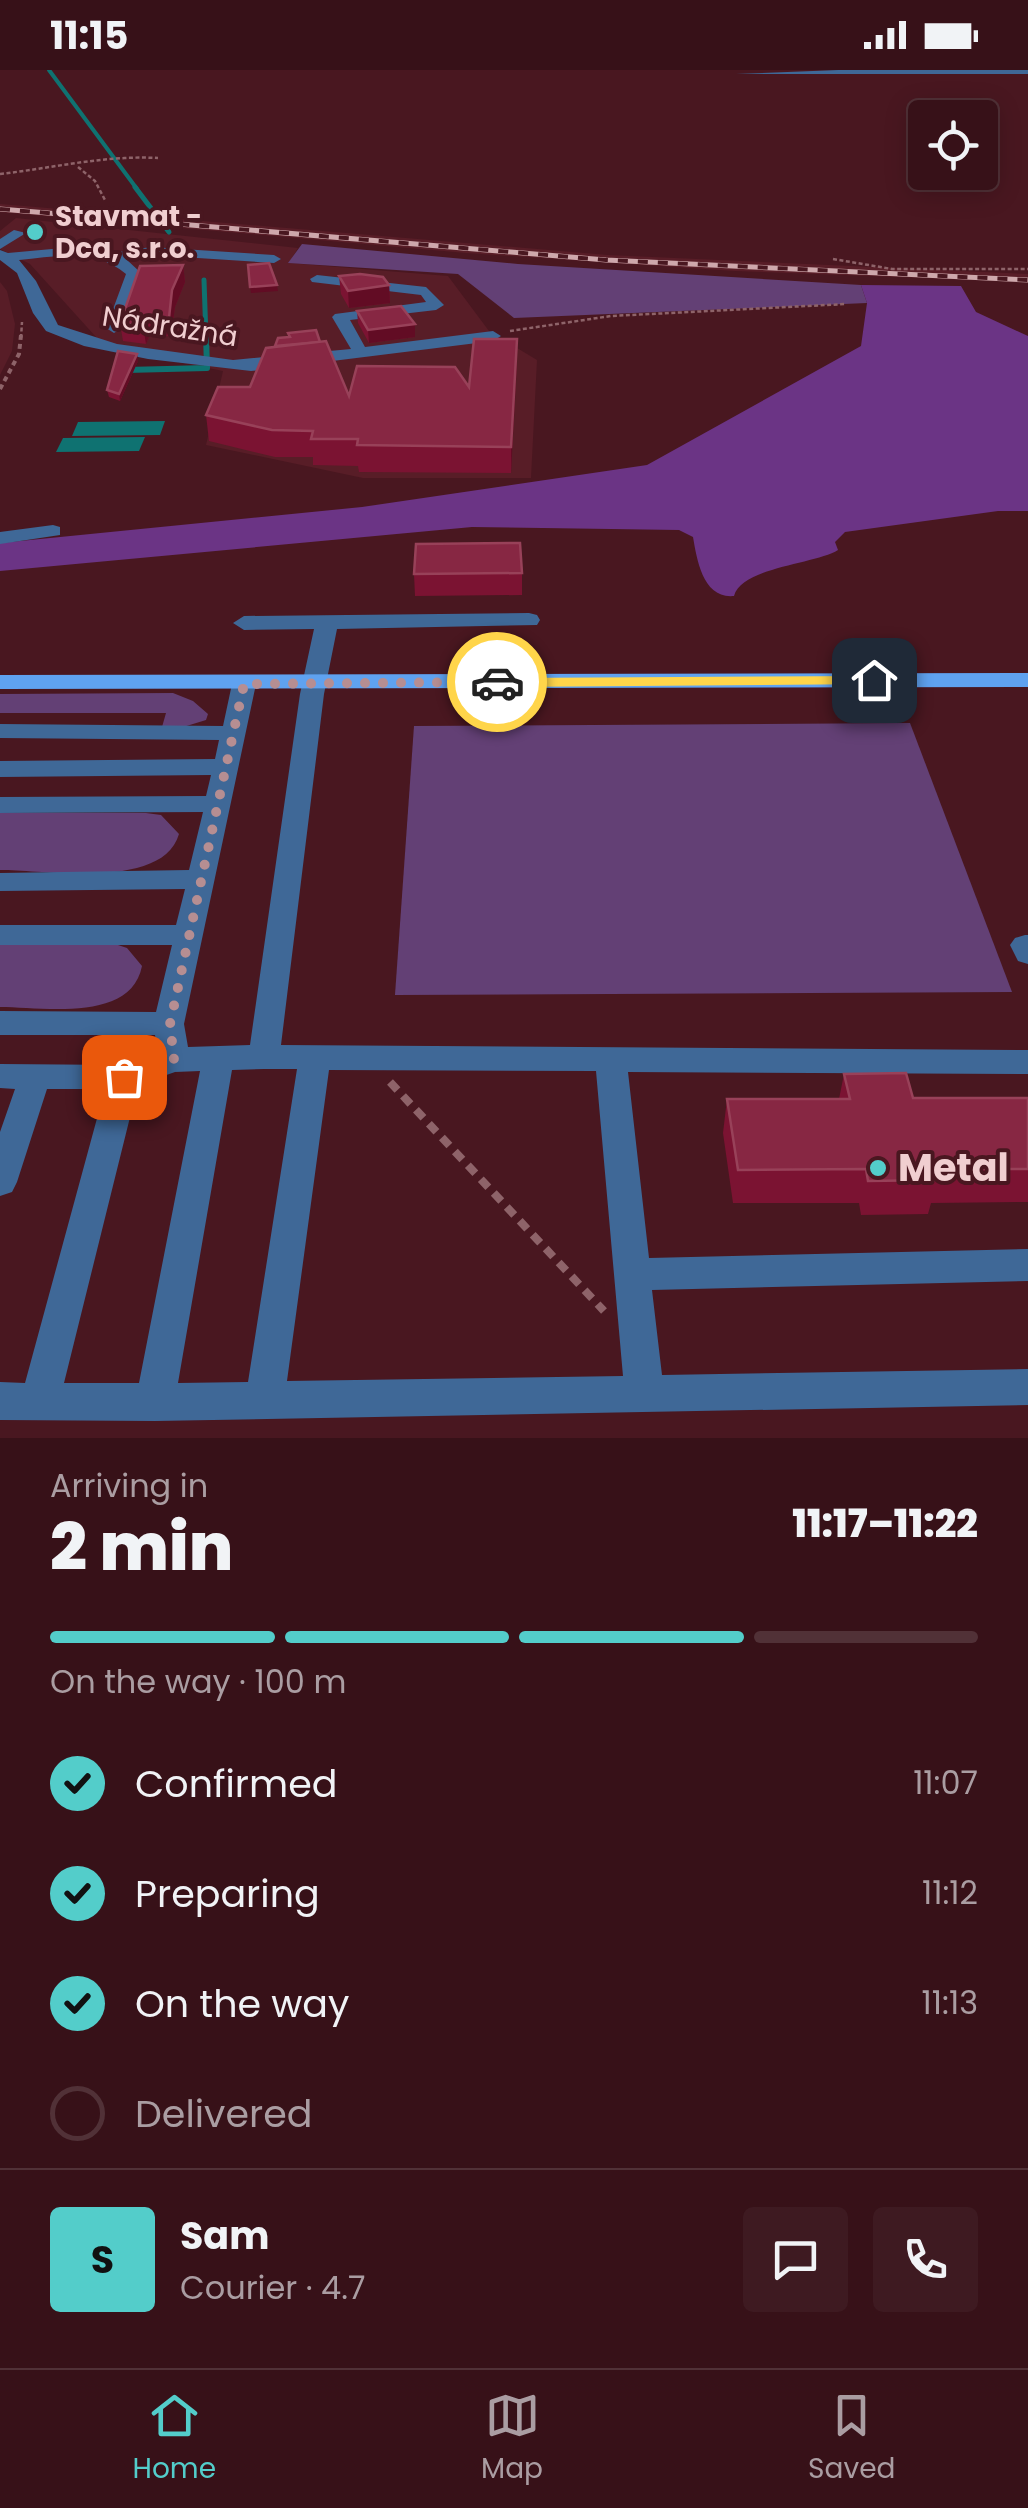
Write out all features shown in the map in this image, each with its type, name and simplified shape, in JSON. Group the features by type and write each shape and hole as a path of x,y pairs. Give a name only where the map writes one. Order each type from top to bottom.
{"main road":[{"path":"0,682 1028,680"}],"street":[{"path":"741,74 1028,71"},
{"path":"2,252 20,234"},
{"path":"2,252 112,257 151,250 274,258"},
{"path":"2,252 26,274 45,320 23,329"},
{"path":"112,257 134,273 114,328"},
{"path":"317,279 426,291 436,305 340,317 361,354"},
{"name":"Nádražná","path":"45,320 71,337 208,364 252,366 493,336"},
{"path":"0,538 54,531"},
{"path":"244,623 529,620"},
{"path":"264,1057 314,683 326,622"},
{"path":"174,1060 170,1024 244,684"},
{"path":"0,730 233,733"},
{"path":"0,769 226,766"},
{"path":"0,806 218,804"},
{"path":"0,882 201,879"},
{"path":"0,934 189,935"},
{"path":"1028,945 1024,945 1028,954"},
{"path":"0,1024 170,1024"},
{"path":"0,1076 124,1077 174,1060 264,1057 1028,1062"},
{"path":"155,1402 218,1058"},
{"path":"265,1400 315,1058"},
{"path":"611,1059 644,1393"},
{"path":"0,1182 35,1076"},
{"path":"40,1401 124,1077"},
{"path":"635,1274 1028,1265"},
{"path":"0,1402 1028,1386"}],"path":[{"path":"0,174 76,166 120,156 158,158"},
{"path":"76,166 95,181 105,200"},
{"path":"833,258 892,268 1028,269"},
{"path":"493,336 536,324 611,316 846,304"},
{"path":"0,388 20,354 23,329"},
{"path":"367,1058 641,1350"}],"shaded area":[{"path":"0,204 608,255 1028,274 1028,282 735,271 466,253 0,212"},
{"path":"16,218 298,248 289,263 448,276 489,331 537,360 531,478 363,478 206,445 223,371 105,347 30,264 0,249 0,231"},
{"path":"302,244 518,264 861,285 867,303 514,318 458,274 288,263"},
{"path":"0,282 7,291 15,324 12,351 0,375"},
{"path":"861,285 961,286 976,312 1028,336 1028,511 998,511 845,532 835,542 838,550 765,572 740,586 734,596 708,585 693,537 679,530 472,527 0,571 0,543 362,507 647,465 861,346 867,303"},
{"path":"173,693 193,701 208,714 206,720 180,728 162,727 166,713 0,713 0,694"},
{"path":"910,723 1012,992 395,995 414,726"},
{"path":"0,813 146,813 161,815 179,834 169,852 128,870 0,870"},
{"path":"0,944 115,944 127,948 142,966 134,984 121,996 103,1004 60,1009 0,1007"}],"water":[{"path":"165,421 160,435 72,436 78,422"},
{"path":"145,437 139,451 56,452 63,438"}],"building":[{"path":"269,263 277,285 250,287 248,265"},
{"path":"183,265 172,290 169,318 146,319 143,326 120,323 140,266"},
{"path":"339,276 383,277 389,285 348,291"},
{"path":"401,306 415,324 368,330 357,311"},
{"path":"316,330 320,342 275,346 278,338 290,337 288,333"},
{"path":"474,339 517,339 511,447 357,445 358,439 311,439 313,431 272,430 206,415 218,387 250,387 266,348 326,341 349,396 357,366 455,367 469,387"},
{"path":"118,351 137,354 119,394 107,390"},
{"path":"520,543 522,573 414,574 416,544"},
{"path":"906,1073 913,1098 1028,1098 1028,1169 934,1169 937,1180 868,1181 866,1169 738,1170 727,1099 850,1099 844,1074"}],"waterway":[{"path":"49,70 137,189"},
{"path":"135,187 169,232"},
{"path":"204,280 206,338"},
{"path":"126,370 207,368 206,335"}],"railway":[{"path":"0,209 606,260 1028,280"}],"way so far":[{"path":"124,1077 174,1060 170,1024 244,684 497,682"}],"place":[{"name":"Stavmat - Dca, s.r.o.","path":"35,232"},
{"name":"Metal","path":"878,1168"}],"route":[{"path":"497,682 874,680"}]}
